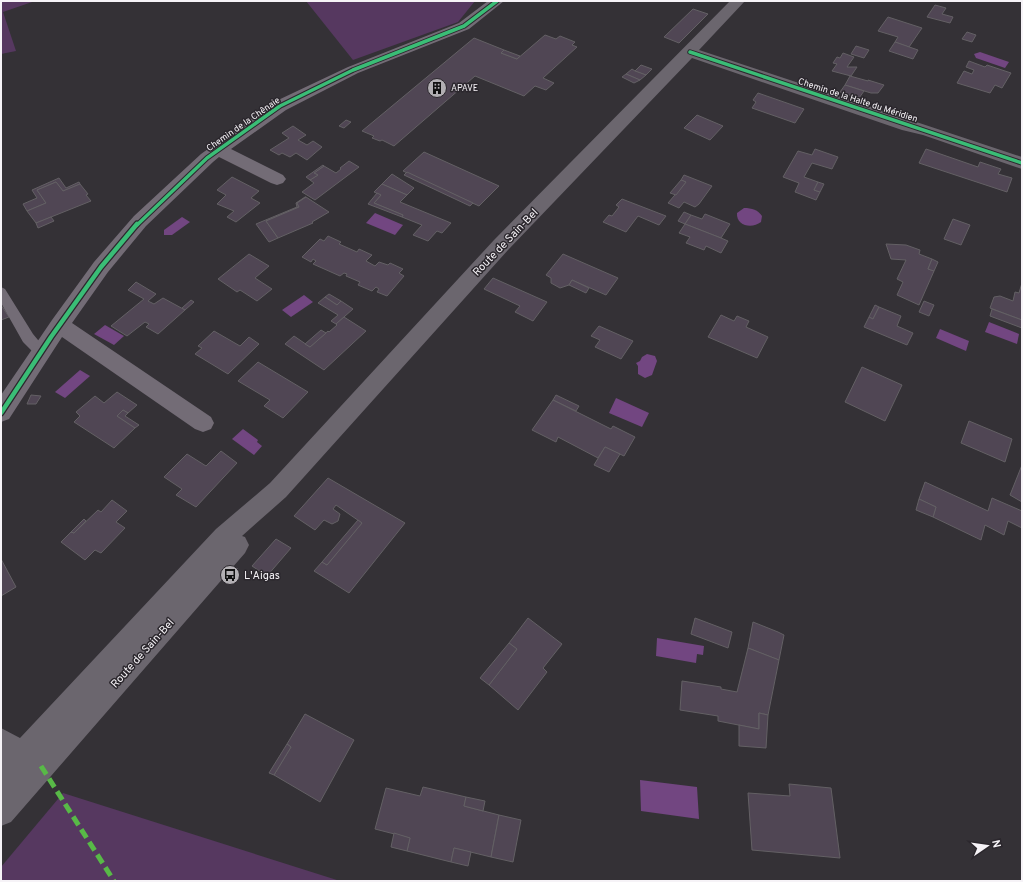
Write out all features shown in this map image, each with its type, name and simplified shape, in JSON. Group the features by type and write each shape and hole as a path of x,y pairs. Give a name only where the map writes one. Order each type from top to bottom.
{"main road":[{"name":"Route de Sain-Bel","path":"1,778 21,754 238,544 278,490 501,245 738,1"},
{"name":"Chemin de la Halte du Méridien","path":"690,52 1022,163"},
{"name":"Route de Sain-Bel","path":"1,812 21,754"}],"street":[{"name":"Chemin de la Chênaie","path":"1,413 59,325 101,267 140,221 207,158 280,106 353,70 464,26 497,1"},
{"path":"218,150 277,179"},
{"path":"59,325 203,423"}],"lane":[{"path":"1,292 28,338 42,352"}],"shaded area":[{"path":"1,1 35,1 3,12 16,51 1,54"},
{"path":"306,1 475,1 458,22 353,60"},
{"path":"980,52 1009,62 1005,68 976,58 974,54"},
{"path":"744,208 759,212 762,216 761,222 749,226 739,221 737,213"},
{"path":"375,213 403,225 395,235 366,223"},
{"path":"182,217 190,222 172,235 164,235 164,230"},
{"path":"304,295 313,302 291,317 282,310"},
{"path":"989,322 1019,334 1017,344 985,332"},
{"path":"105,325 124,336 114,345 94,334"},
{"path":"940,329 969,341 966,351 936,338"},
{"path":"647,354 655,356 657,361 652,375 645,378 638,374 638,366 636,363"},
{"path":"80,370 90,376 65,398 55,392"},
{"path":"616,398 649,413 642,427 609,413"},
{"path":"243,429 258,440 257,442 262,446 254,455 232,439"},
{"path":"657,638 704,646 703,655 697,654 696,663 656,656"},
{"path":"640,780 697,787 699,819 641,811"},
{"path":"63,793 340,881 1,881 1,867"}],"building":[{"path":"935,5 946,8 942,14 953,17 950,23 927,17"},
{"path":"693,9 708,14 679,43 664,37"},
{"path":"888,17 922,28 909,47 895,42 898,37 878,31"},
{"path":"967,32 976,35 972,42 962,39"},
{"name":"APAVE","path":"545,35 556,39 560,36 575,42 572,45 577,47 543,78 554,83 546,90 535,86 524,96 475,76 394,146 382,140 380,141 372,138 374,136 362,131 474,38 504,50 501,53 517,59"},
{"path":"895,42 918,50 913,59 889,51"},
{"path":"856,46 869,50 864,58 851,54"},
{"path":"504,50 520,56 517,59 501,53"},
{"path":"843,53 854,57 847,67 857,67 851,76 832,71 837,64 833,63 837,57 840,58"},
{"path":"969,61 985,67 987,65 1011,73 1002,88 995,85 990,93 957,83 964,71 972,74 974,70 966,67"},
{"path":"641,65 652,69 646,75 635,71"},
{"path":"632,69 646,75 640,80 626,74"},
{"path":"626,74 640,80 634,83 622,77"},
{"path":"850,76 884,85 878,93 871,93 845,85"},
{"path":"845,85 864,91 859,98 840,92"},
{"path":"758,93 804,109 795,123 752,108 756,102 753,100"},
{"path":"697,115 723,126 710,140 684,128"},
{"path":"346,120 351,122 344,128 339,126"},
{"path":"293,126 306,135 298,140 307,145 313,141 322,147 307,160 296,153 290,157 282,153 279,155 270,150 289,138 282,133"},
{"path":"815,149 838,157 832,169 812,163 804,177 818,182 814,190 820,192 816,200 795,192 799,183 783,177 798,151 812,155"},
{"path":"926,149 978,167 980,162 1001,169 998,174 1012,178 1007,192 919,163"},
{"path":"424,152 499,186 479,206 403,171"},
{"path":"349,161 359,167 315,200 302,192 314,183 310,180 318,175 314,173 324,166 336,173"},
{"path":"323,165 324,166 314,173 318,175 310,180 306,177"},
{"path":"407,172 473,203 470,206 404,175"},
{"path":"392,174 414,188 407,195 382,184"},
{"path":"684,175 712,186 699,204 695,207 684,202 679,208 668,203 686,182 681,180"},
{"path":"232,177 259,191 251,198 260,203 236,222 227,217 234,211 217,204 226,195 217,190"},
{"path":"59,178 66,188 79,182 80,184 63,191 56,182 37,190 46,203 27,211 23,204 37,198 32,190"},
{"path":"681,180 686,182 676,195 670,193"},
{"path":"56,182 63,191 80,184 88,194 86,195 91,201 36,223 27,211 46,203 37,190"},
{"path":"818,182 824,184 820,192 814,190"},
{"path":"382,184 407,195 400,202 451,223 442,233 437,231 428,241 413,235 422,225 374,203 381,195 374,192"},
{"path":"377,193 381,195 374,203 403,215 402,217 368,204"},
{"path":"305,197 297,203 299,207 266,221 278,238 269,242 256,224 297,207 296,203"},
{"path":"306,197 329,212 312,222 313,223 278,238 266,221 299,207 297,203"},
{"path":"622,199 666,216 659,225 638,216 626,232 603,222 609,215 612,216 619,207 616,205"},
{"path":"684,212 691,215 685,224 678,221"},
{"path":"705,214 730,224 721,238 685,224 691,215 702,219"},
{"path":"51,217 54,221 38,228 36,223"},
{"path":"953,219 970,225 961,245 944,239"},
{"path":"685,224 728,241 721,253 706,246 704,250 686,243 690,237 679,233"},
{"path":"328,236 341,242 339,244 357,252 359,249 372,255 366,261 375,266 379,262 388,265 390,263 403,269 399,273 404,276 387,296 377,292 379,289 376,287 372,291 358,285 360,282 346,276 347,274 344,273 340,276 313,264 316,261 313,259 311,262 302,257 320,239 324,241"},
{"path":"886,244 906,245 920,250 919,254 932,259 928,269 934,271 919,305 897,295 903,282 897,279 906,260 891,259"},
{"path":"249,254 269,266 255,278 272,289 257,301 240,290 237,292 218,279"},
{"path":"563,254 618,278 606,295 572,280 569,285 560,288 551,283 551,278 546,275"},
{"path":"932,259 938,262 934,271 928,269"},
{"path":"493,278 547,302 533,321 515,312 520,306 484,289"},
{"path":"572,280 589,288 586,293 569,285"},
{"path":"136,282 156,294 148,301 154,304 163,298 185,310 158,334 146,327 149,324 145,322 127,336 111,326 144,299 128,290"},
{"path":"1022,283 1022,320 990,308 994,297 1000,296 1013,301 1015,292 1019,293"},
{"path":"329,294 341,301 337,305 325,297"},
{"path":"325,297 337,305 341,301 353,309 336,324 331,321 338,315 318,303"},
{"path":"191,300 194,302 185,310 182,308"},
{"path":"924,301 934,305 929,316 919,312"},
{"path":"1,305 9,317 1,320"},
{"path":"875,305 879,307 873,319 869,317"},
{"path":"879,307 901,316 897,326 913,333 907,345 864,327 869,317 873,319"},
{"path":"992,309 1022,320 1022,328 990,316"},
{"path":"721,315 734,321 737,316 749,321 746,327 768,337 757,358 708,337"},
{"path":"344,317 366,331 324,370 285,344 294,336 310,347 337,325 336,324"},
{"path":"599,326 633,341 621,359 595,347 600,340 591,336"},
{"path":"321,330 326,333 310,347 305,344"},
{"path":"214,331 240,346 249,337 259,344 228,374 195,354 202,348 198,346"},
{"path":"258,362 308,392 283,418 264,406 270,400 238,381"},
{"path":"862,367 902,385 885,421 845,402"},
{"path":"117,392 137,405 128,413 123,410 117,416 135,428 114,448 74,422 80,416 76,412 95,396 104,403"},
{"path":"31,395 41,396 36,404 27,404"},
{"path":"556,395 579,406 576,411 553,400"},
{"path":"553,400 611,429 613,426 635,437 624,456 605,447 598,458 558,437 556,442 532,430"},
{"path":"123,410 128,413 125,416 139,425 135,428 117,416"},
{"path":"969,421 1012,439 1005,462 961,443"},
{"path":"605,447 620,454 609,472 594,465"},
{"path":"221,451 237,463 196,507 176,495 182,489 164,477 187,454 206,466"},
{"path":"1022,465 1022,502 1010,495"},
{"path":"328,478 405,523 349,593 314,571 322,562 327,565 362,523 336,505 333,509 340,514 338,521 332,524 324,520 315,530 294,516"},
{"path":"925,482 988,511 992,498 1022,511 1022,528 1008,521 1004,535 985,525 981,540 933,517 936,507 919,499"},
{"path":"919,499 936,507 933,517 916,510"},
{"path":"112,500 127,511 116,522 125,528 101,553 95,550 85,560 61,542 71,532 74,533 98,510 101,512"},
{"path":"84,519 86,521 74,533 71,532"},
{"path":"358,520 362,523 327,565 322,562"},
{"path":"276,539 291,548 267,576 252,566"},
{"path":"1,559 16,587 1,596"},
{"path":"528,618 562,644 543,668 547,672 518,710 489,685 517,649 509,643"},
{"path":"695,618 732,632 728,648 691,634"},
{"path":"753,622 784,635 779,660 748,648"},
{"path":"509,643 517,649 489,685 480,678"},
{"path":"748,648 779,660 768,715 759,713 759,729 718,721 718,716 680,710 682,681 721,687 721,689 737,692"},
{"path":"759,713 768,715 766,748 739,746 739,725 759,729"},
{"path":"305,714 354,740 320,802 274,775 291,747 287,744"},
{"path":"287,744 291,747 274,775 269,773"},
{"path":"789,784 831,788 840,858 752,850 748,793 790,796"},
{"path":"423,787 466,797 464,806 499,815 491,857 454,848 451,862 407,851 410,838 375,829 386,788 420,796"},
{"path":"466,797 485,801 483,811 464,806"},
{"path":"499,815 521,820 513,862 491,857"},
{"path":"394,833 410,838 407,851 391,847"},
{"path":"454,848 471,852 468,866 451,862"}],"marked path":[{"path":"41,766 114,881"}],"cycle path":[{"path":"1,413 51,337 101,267 140,221 207,158 280,106 353,70 464,26 497,1"},
{"path":"690,52 1022,163"}],"place":[{"name":"APAVE","path":"437,88"},
{"name":"L'Aigas","path":"230,575"}]}
